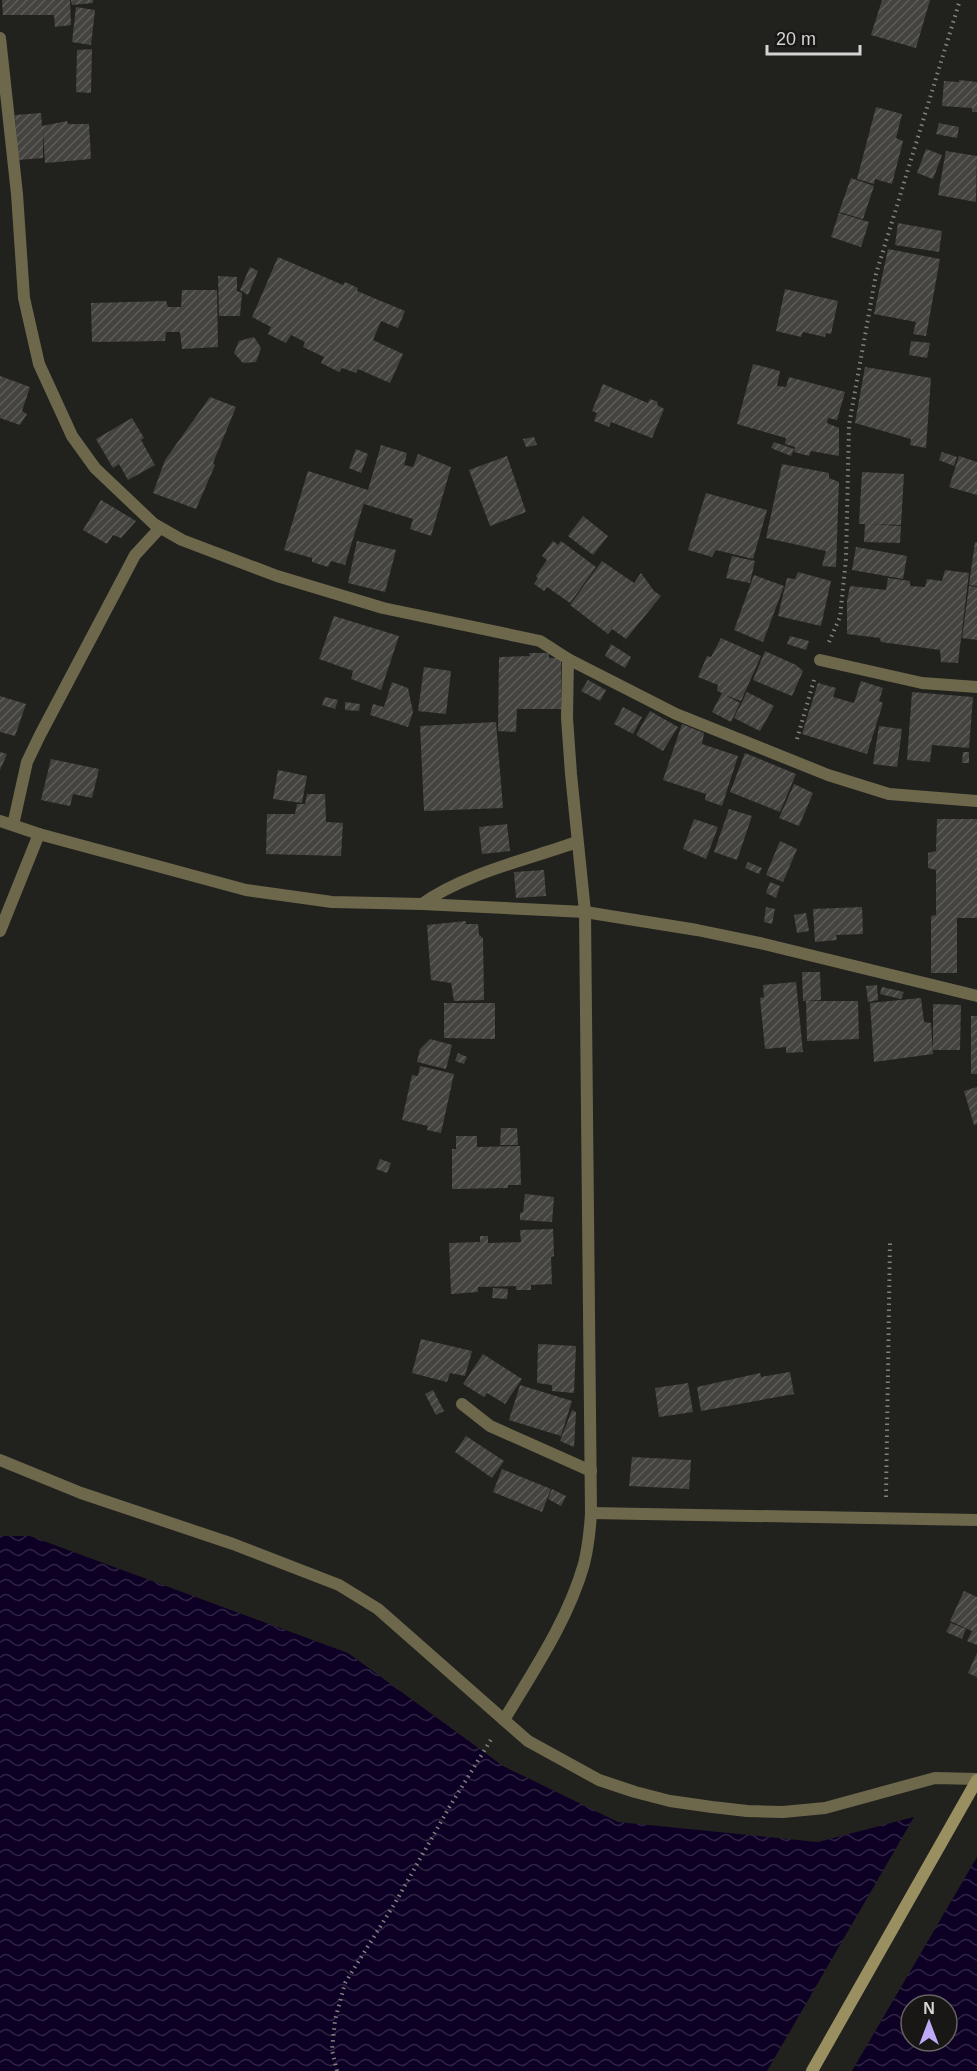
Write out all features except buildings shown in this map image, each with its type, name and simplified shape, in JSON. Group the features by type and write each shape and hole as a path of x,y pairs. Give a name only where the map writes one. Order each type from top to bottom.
{"street":[{"path":"0,39 17,194 24,298 39,364 72,436 95,468 160,528 182,540 278,576 383,608 540,641 568,659 676,714 828,775 889,794 977,801"},
{"path":"13,825 27,762 40,735 135,555 160,528"},
{"path":"504,1720 550,1643 569,1604 584,1564 591,1513 585,912 567,718 568,659"},
{"path":"820,660 922,683 977,687"},
{"path":"0,821 39,834 246,890 332,902 585,912 697,930 764,944 977,996"},
{"path":"0,931 39,834"},
{"path":"422,904 440,891 467,879 577,843"},
{"path":"462,1404 490,1426 591,1471"},
{"path":"0,1460 81,1493 233,1544 339,1585 378,1609 528,1741 599,1780 634,1792 670,1801 747,1811 783,1812 825,1808 935,1778 977,1779 812,2071"},
{"path":"591,1513 977,1520"}],"path":[{"path":"789,759 820,660 840,617 846,559 849,425 876,274 960,0"},
{"path":"886,1518 890,1241"},
{"path":"337,2071 332,2050 335,2020 345,1983 488,1746"}],"water":[{"path":"0,1536 30,1536 348,1653 503,1766 618,1822 818,1842 914,1817 767,2071 0,2071"},
{"path":"977,1857 977,2071 852,2071"}]}
